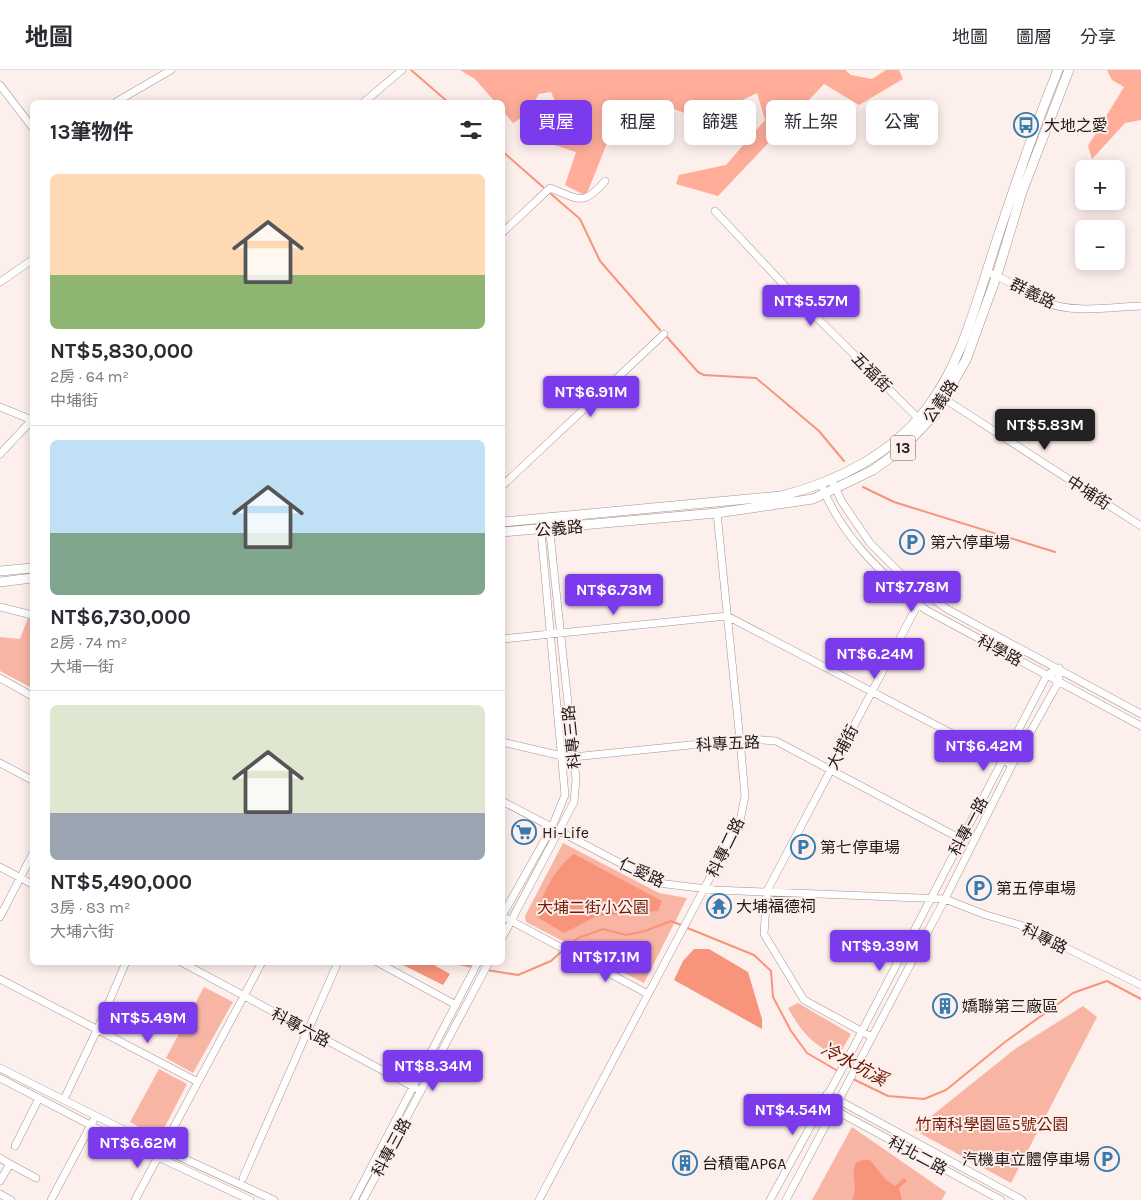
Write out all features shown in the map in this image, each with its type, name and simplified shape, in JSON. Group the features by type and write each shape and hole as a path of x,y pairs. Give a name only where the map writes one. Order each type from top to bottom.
{"main road":[{"name":"公義路","path":"505,531 612,512 782,496 821,484 868,461 893,442 918,418 937,393 957,356 1040,112 1058,70"},
{"name":"公義路","path":"505,522 598,525 783,505 813,499 873,470 902,449 925,425 945,399 966,360 997,275 1022,192 1068,70"},
{"path":"0,571 30,568"},
{"path":"0,582 30,578"}],"street":[{"path":"119,100 171,70"},
{"path":"366,100 402,70"},
{"path":"0,86 30,124"},
{"path":"505,230 550,188 580,200 592,196 605,180"},
{"name":"五福街","path":"716,211 785,286 925,425"},
{"path":"0,282 30,261"},
{"name":"群義路","path":"986,272 997,275 1045,302 1064,308 1141,306"},
{"path":"505,483 664,334"},
{"name":"中埔街","path":"937,393 1141,526"},
{"path":"0,406 30,419"},
{"path":"0,454 30,422"},
{"name":"科學路","path":"831,479 870,543 910,583 947,609 1141,714"},
{"name":"科學路","path":"821,484 824,493 859,547 898,588 918,604 943,620 1141,726"},
{"path":"598,525 612,512"},
{"name":"科專二路","path":"539,1200 690,916 703,888 712,877 740,821 745,796 741,740 717,513"},
{"name":"科專三路","path":"505,932 561,830 574,802 576,779 560,634 545,524"},
{"name":"科專三路","path":"505,911 552,827 566,795 551,634 545,524"},
{"name":"大埔街","path":"767,891 918,604"},
{"path":"0,607 30,614"},
{"path":"505,639 727,616 1012,765"},
{"path":"1047,675 1059,668"},
{"name":"科專一路","path":"786,1200 945,898 1012,765 1059,681 1059,668"},
{"name":"科專一路","path":"770,1200 848,1058 1047,675"},
{"path":"0,678 30,695"},
{"name":"科專五路","path":"505,743 573,757 741,740 776,741 961,839"},
{"path":"0,763 30,779"},
{"name":"仁愛路","path":"505,803 561,830 658,883 703,888 945,898"},
{"path":"0,917 30,859"},
{"path":"0,867 30,883"},
{"path":"767,891 764,934 804,1000 872,1037"},
{"name":"科專路","path":"945,898 986,915 1020,925 1141,985"},
{"path":"505,918 648,994"},
{"path":"66,1095 125,965"},
{"name":"科專六路","path":"186,965 421,1091"},
{"path":"135,1200 260,965"},
{"path":"243,1178 337,965"},
{"path":"383,965 456,1005"},
{"name":"科專三路","path":"354,1200 476,965"},
{"name":"科專三路","path":"364,1200 488,965"},
{"path":"0,979 198,1082"},
{"path":"0,1068 161,1149 274,1200"},
{"path":"0,1078 91,1125 250,1200"},
{"name":"科北二路","path":"828,1094 1022,1200"},
{"path":"15,1146 39,1098"},
{"name":"科北二路","path":"822,1104 1002,1200"},
{"path":"51,1200 96,1117"},
{"path":"0,1158 36,1178"},
{"path":"0,1181 10,1164"},
{"path":"0,1194 11,1200"}],"green space":[{"path":"28,618 30,618 30,687 0,671 0,637 20,639"},
{"name":"大埔二街小公園","path":"563,843 659,893 687,898 644,983 526,922 525,916"},
{"path":"204,987 233,1002 193,1073 166,1058"},
{"path":"798,1003 851,1034 838,1057 814,1042 798,1024 788,1008"},
{"name":"竹南科學園區5號公園","path":"1083,1006 1097,1017 1011,1183 914,1130 1015,1049"},
{"path":"159,1069 187,1084 159,1138 130,1122"},
{"path":"852,1127 946,1192 942,1200 812,1200"}],"shaded area":[{"path":"460,70 845,70 851,75 872,79 886,70 899,70 903,79 859,105 856,103 856,100 851,100 824,84 809,100 766,100 766,145 718,196 676,184 679,175 726,165 743,145 756,145 756,130 765,120 757,93 742,100 684,100 684,113 674,109 674,100 602,100 602,145 606,145 586,196 565,185 576,152 554,145 592,145 592,100 555,100 551,92 539,94 535,100 520,100 520,119 513,123 505,113 505,100 493,100 475,79"},
{"path":"1107,70 1141,70 1141,120 1125,123 1092,159 1088,146 1124,87 1112,80"},
{"path":"574,854 662,901 658,911 597,916 564,933 537,917 542,899 550,882 567,859"},
{"path":"694,949 709,949 748,972 762,1019 762,1029 674,980 683,961"},
{"path":"403,965 434,965 450,974 443,985"},
{"path":"862,1160 870,1160 886,1180 895,1186 904,1178 907,1181 899,1188 902,1200 852,1200 855,1190 854,1168 856,1163"}],"waterway":[{"path":"411,70 446,100"},
{"path":"505,154 543,187"},
{"path":"551,194 580,219 600,261 660,330"},
{"path":"667,337 698,372 704,375 756,378 819,431 844,461"},
{"path":"863,487 894,502 1055,552"},
{"name":"冷水坑溪","path":"567,947 578,938 603,929 626,935 645,931 671,921 681,925"},
{"name":"冷水坑溪","path":"685,927 754,955 771,971 773,997 791,1031 807,1053 838,1071"},
{"name":"冷水坑溪","path":"487,970 518,975 551,961 563,950"},
{"name":"冷水坑溪","path":"464,965 473,967"},
{"name":"冷水坑溪","path":"853,1079 888,1096 924,1099 946,1090 1005,1042 1073,993 1107,981 1141,999"}],"place":[{"name":"大地之愛","path":"1026,125"},
{"name":"第六停車場","path":"912,542"},
{"name":"Hi-Life","path":"524,832"},
{"name":"第七停車場","path":"803,847"},
{"name":"第五停車場","path":"979,888"},
{"name":"大埔福德祠","path":"719,906"},
{"name":"嬌聯第三廠區","path":"945,1006"},
{"name":"汽機車立體停車場","path":"1107,1159"},
{"name":"台積電AP6A","path":"685,1163"}]}
